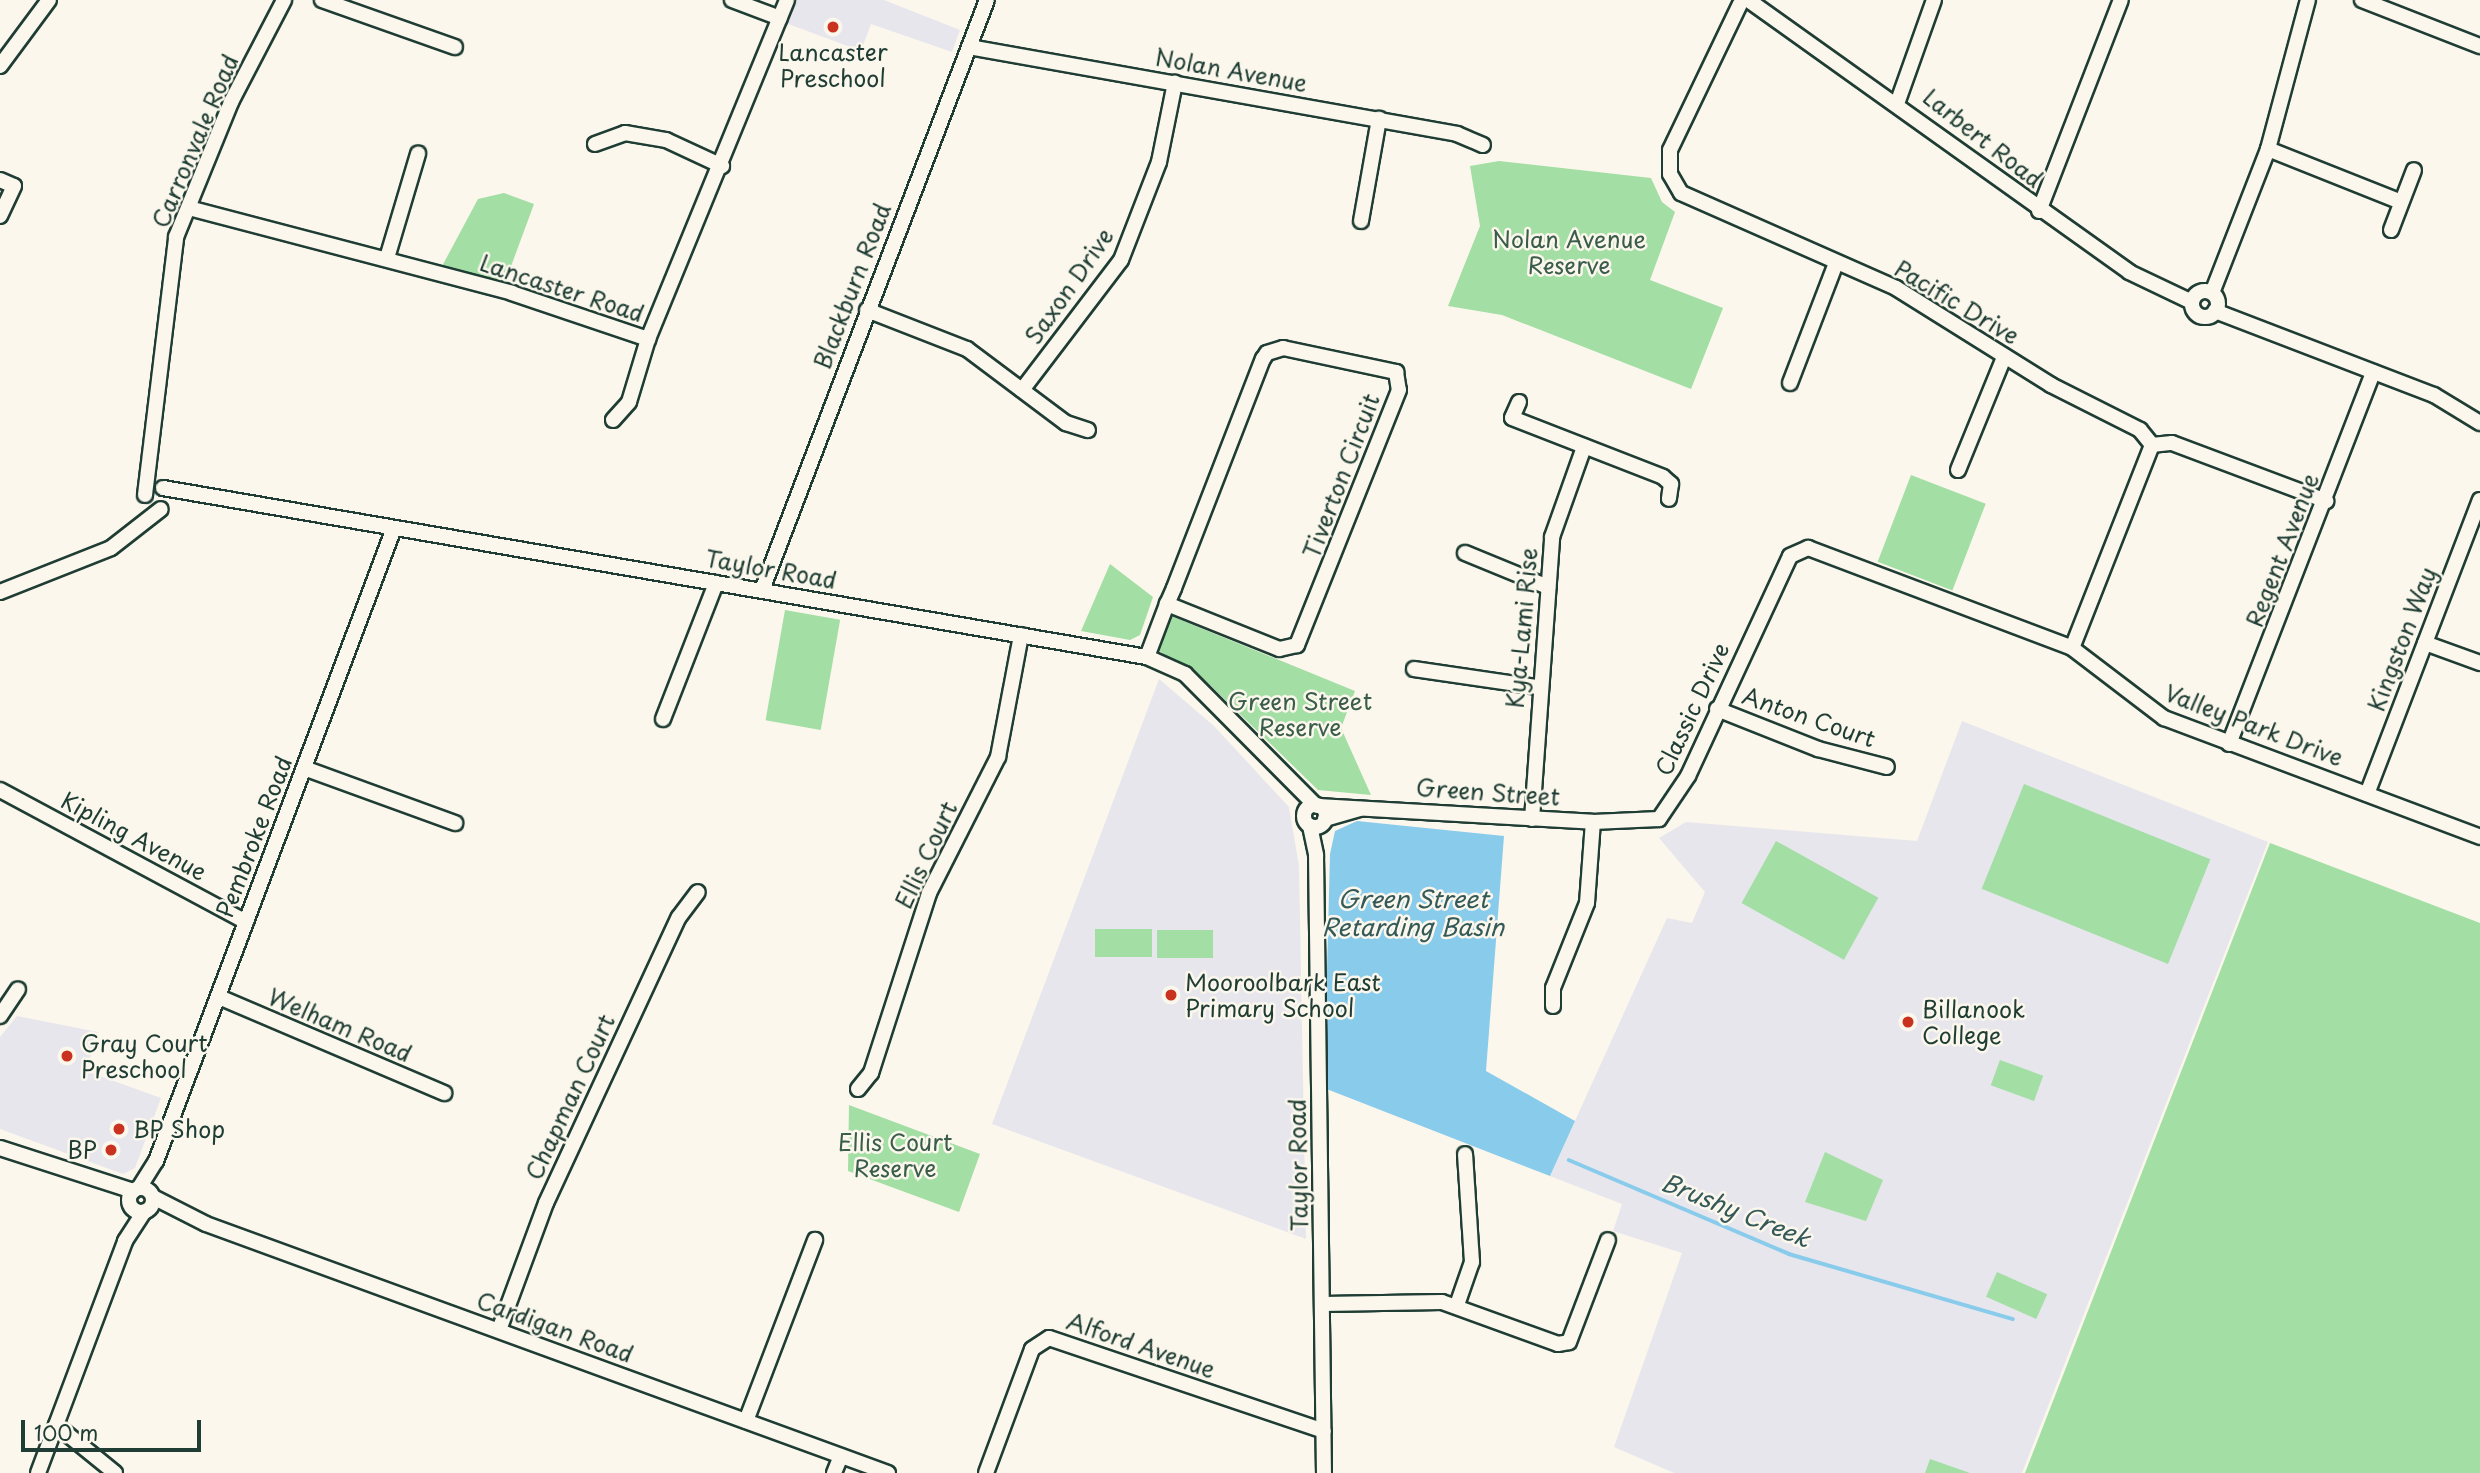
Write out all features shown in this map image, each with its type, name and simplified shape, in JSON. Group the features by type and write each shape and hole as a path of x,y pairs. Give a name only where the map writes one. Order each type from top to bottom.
{"street":[{"path":"0,66 48,0"},
{"name":"Carronvale Road","path":"145,497 151,472 171,262 189,208 231,103 284,0"},
{"path":"322,0 455,47"},
{"path":"732,0 779,18"},
{"name":"Lancaster Road","path":"189,208 387,258 648,339 722,166 787,0"},
{"name":"Blackburn Road","path":"762,590 987,0"},
{"path":"1898,101 1934,0"},
{"path":"2039,211 2121,0"},
{"path":"2308,0 2268,149 2212,293 2215,311 2373,372 2480,423"},
{"path":"2362,0 2480,46"},
{"name":"Larbert Road","path":"1745,2 1898,101 2039,211 2129,272 2192,302 2200,315 2215,311"},
{"name":"Pacific Drive","path":"1745,2 1705,87 1680,122 1670,150 1670,174 1681,193 1699,206 1896,288 2004,357 2140,430 2152,444"},
{"name":"Nolan Avenue","path":"969,47 1379,119 1457,134 1483,145"},
{"name":"Saxon Drive","path":"1022,390 1121,260 1159,162 1175,83"},
{"path":"1361,221 1379,119"},
{"path":"596,144 625,133 666,140 722,166"},
{"path":"2268,149 2401,202"},
{"path":"387,258 418,154"},
{"path":"2391,230 2414,170"},
{"path":"0,180 14,186 0,216"},
{"path":"1790,383 1836,263"},
{"path":"2192,302 2201,292 2212,293"},
{"path":"867,310 967,349 1066,423 1088,430"},
{"path":"614,420 629,402 648,339"},
{"name":"Tiverton Circuit","path":"1147,657 1167,604 1267,353 1283,348 1396,372 1399,390 1297,645 1279,649 1167,604"},
{"path":"1958,470 2004,357"},
{"name":"Regent Avenue","path":"2229,744 2326,501 2373,372"},
{"path":"1518,402 1512,418 1663,477 1671,484 1670,499"},
{"path":"2072,648 2152,444 2172,443 2326,501"},
{"name":"Kya-Lami Rise","path":"1532,820 1538,687 1556,521 1584,447"},
{"path":"151,472 161,488 163,507"},
{"path":"145,497 161,488"},
{"name":"Taylor Road","path":"161,488 192,498 394,528 1147,657 1185,674 1292,786 1316,816 1324,1473"},
{"path":"145,497 163,507"},
{"path":"141,527 145,497"},
{"name":"Taylor Road","path":"0,592 61,572 141,527 163,507 192,498"},
{"name":"Kingston Way","path":"2367,794 2480,500"},
{"name":"Pembroke Road","path":"37,1473 394,528"},
{"name":"Valley Park Drive","path":"1790,556 1816,550 2072,648 2147,708 2229,744 2480,837"},
{"path":"1465,553 1548,587"},
{"name":"Classic Drive","path":"1593,822 1639,824 1668,811 1790,556"},
{"path":"663,719 716,583"},
{"name":"Ellis Court","path":"858,1089 871,1073 929,893 998,757 1021,635"},
{"path":"2425,643 2480,663"},
{"path":"1413,669 1538,687"},
{"name":"Anton Court","path":"1717,709 1818,749 1887,767"},
{"path":"304,768 455,823"},
{"name":"Kipling Avenue","path":"0,790 246,922"},
{"name":"Green Street","path":"1316,816 1380,807 1532,820 1593,822"},
{"path":"1552,1006 1553,988 1587,903 1593,822"},
{"name":"Chapman Court","path":"499,1330 546,1203 679,917 698,892"},
{"path":"0,1016 18,989"},
{"name":"Welham Road","path":"219,997 444,1093"},
{"name":"Cardigan Road","path":"0,1149 888,1473"},
{"path":"1457,1305 1472,1262 1465,1154"},
{"path":"746,1421 815,1240"},
{"path":"1323,1304 1457,1305 1558,1344 1569,1342 1608,1240"},
{"name":"Alford Avenue","path":"986,1473 1032,1349 1049,1338 1324,1431"},
{"path":"56,1425 115,1473"},
{"path":"834,1473 841,1456"}],"shaded area":[{"name":"Lancaster Preschool","path":"791,0 884,0 960,30 952,52 871,24 861,51 783,22"},
{"name":"Mooroolbark East Primary School","path":"1159,679 1214,726 1289,807 1299,866 1306,1239 992,1124"},
{"name":"Billanook College","path":"1962,721 2268,842 2022,1473 1674,1473 1614,1447 1682,1253 1613,1231 1622,1204 1550,1176 1667,918 1692,923 1705,892 1659,838 1686,822 1917,841"},
{"path":"17,1016 98,1032 86,1071 161,1098 135,1168 123,1174 0,1129 0,1037"}],"green space":[{"name":"Nolan Avenue Reserve","path":"1499,161 1651,178 1662,202 1675,212 1650,280 1723,308 1691,389 1502,315 1448,306 1480,226 1470,166"},
{"path":"504,193 534,204 503,288 440,270 478,199"},
{"path":"1911,475 1986,504 1952,590 1878,562"},
{"path":"1110,564 1153,597 1140,635 1130,640 1081,631"},
{"path":"785,610 840,620 821,730 766,720"},
{"name":"Green Street Reserve","path":"1171,616 1355,691 1341,728 1371,795 1318,790 1211,686 1158,650"},
{"path":"2024,784 2210,859 2168,964 1982,889"},
{"path":"1776,841 1878,898 1844,960 1742,903"},
{"path":"2270,843 2480,923 2480,1473 2025,1473"},
{"path":"1095,929 1152,929 1152,957 1095,957"},
{"path":"1157,930 1213,930 1213,958 1157,958"},
{"path":"2000,1060 2043,1076 2034,1101 1991,1085"},
{"name":"Ellis Court Reserve","path":"849,1105 980,1154 959,1212 848,1171"},
{"path":"1825,1152 1883,1180 1866,1221 1805,1202"},
{"path":"1997,1272 2047,1294 2036,1319 1986,1297"},
{"path":"1930,1459 1970,1473 1925,1473"}],"water":[{"name":"Green Street Retarding Basin","path":"1357,821 1504,836 1486,1071 1575,1121 1550,1176 1324,1088 1330,854 1335,831"}],"waterway":[{"name":"Brushy Creek","path":"1569,1160 1789,1254 2013,1319"}],"place":[{"name":"Lancaster Preschool","path":"833,27"},
{"name":"Mooroolbark East Primary School","path":"1171,995"},
{"name":"Billanook College","path":"1908,1022"},
{"name":"Gray Court Preschool","path":"67,1056"},
{"name":"BP Shop","path":"119,1129"},
{"name":"BP","path":"111,1150"}]}
